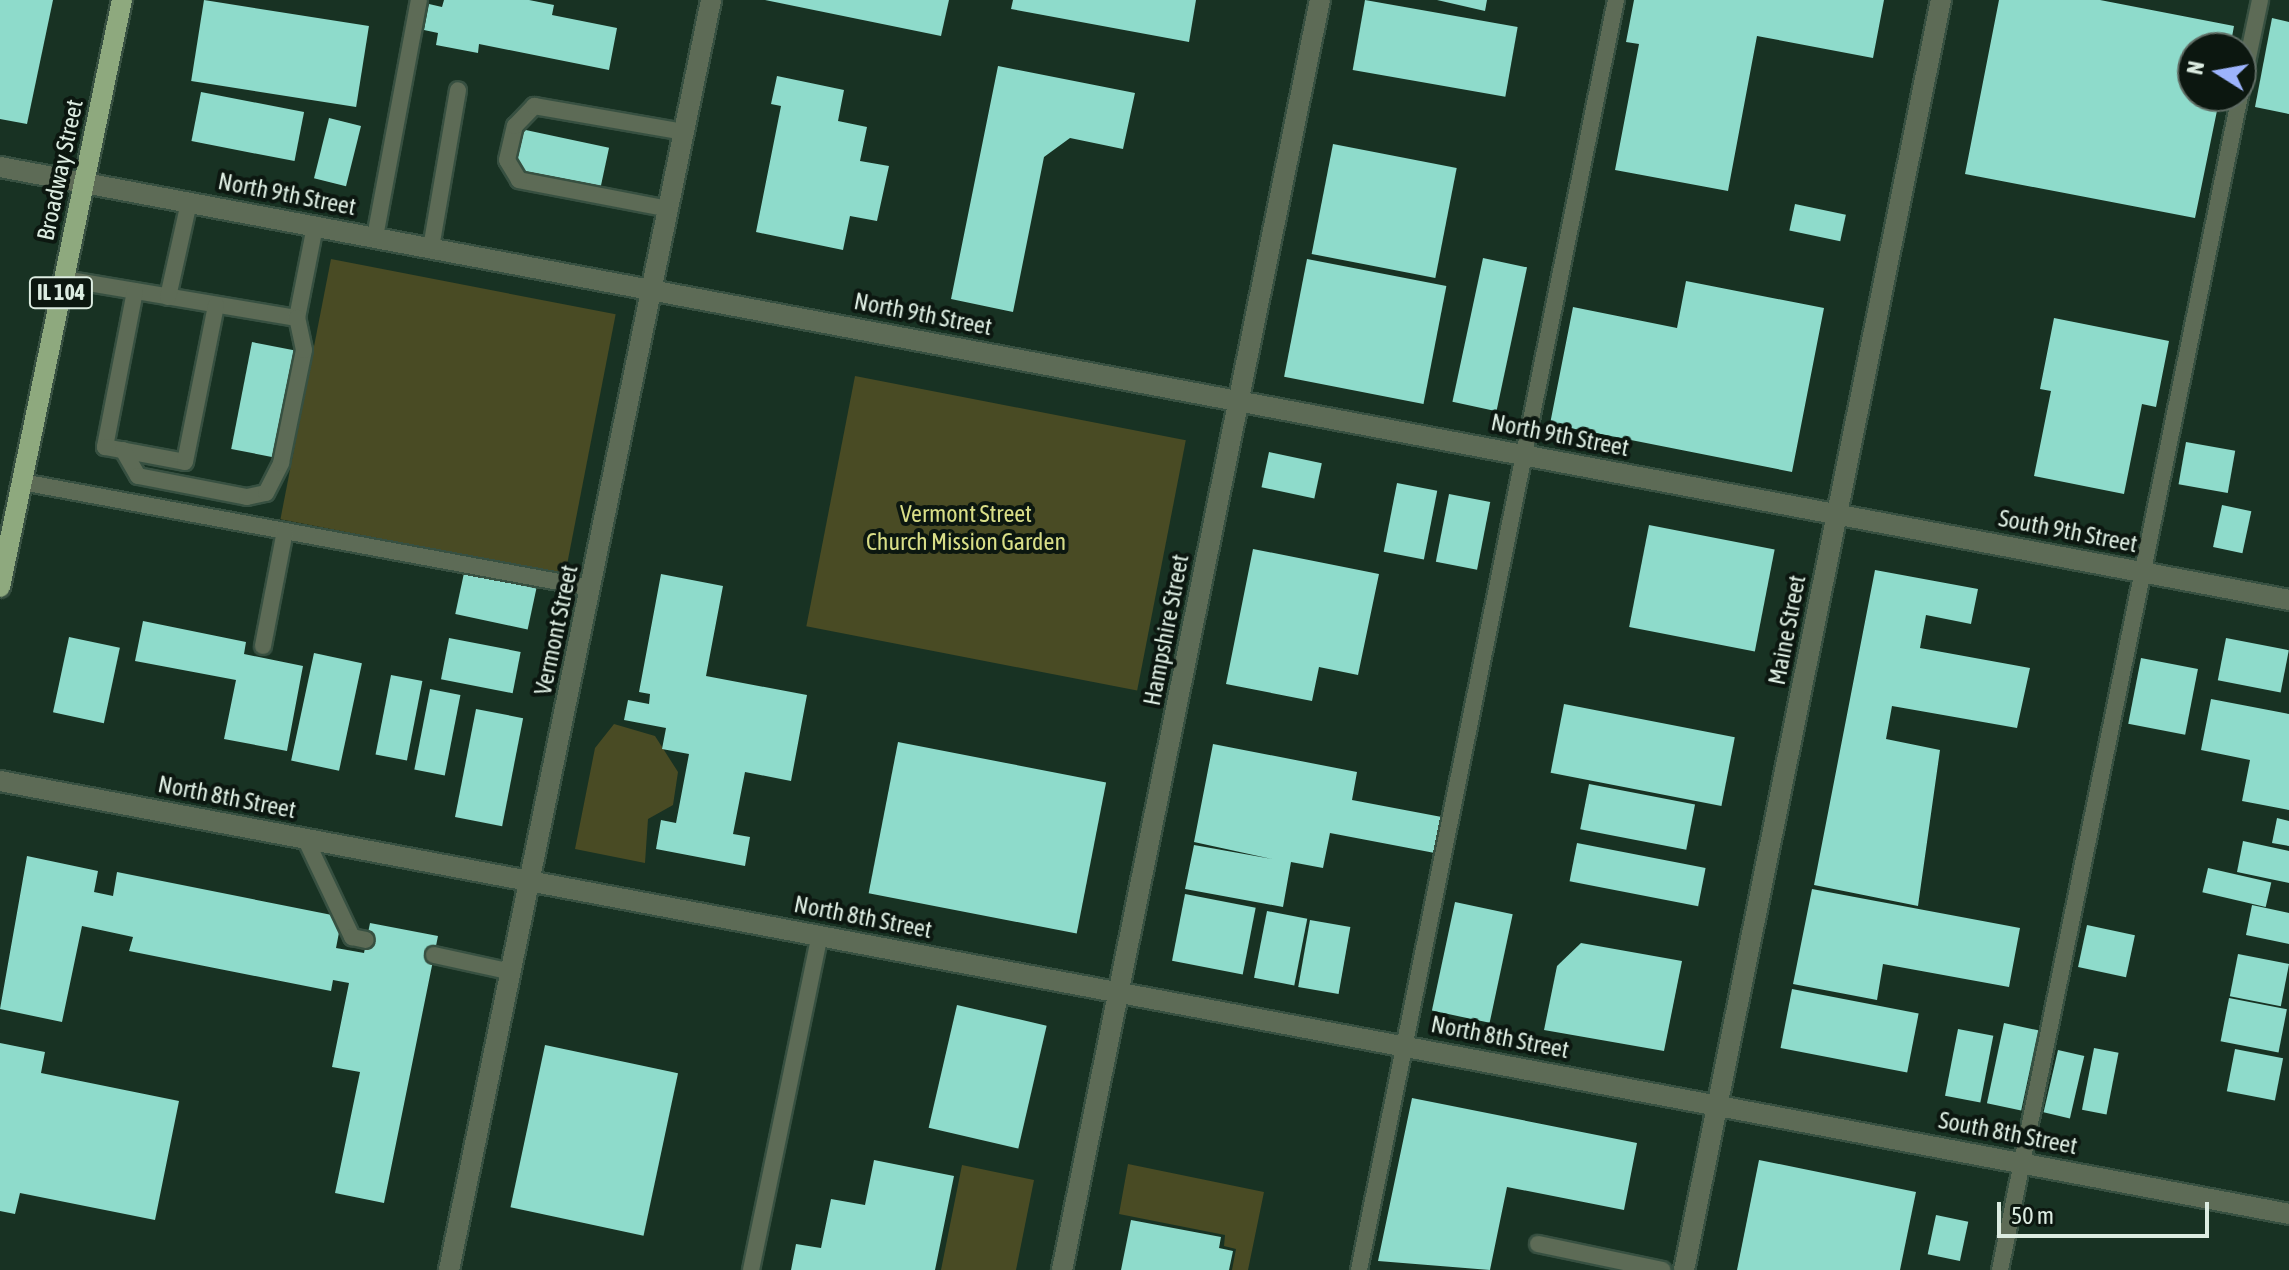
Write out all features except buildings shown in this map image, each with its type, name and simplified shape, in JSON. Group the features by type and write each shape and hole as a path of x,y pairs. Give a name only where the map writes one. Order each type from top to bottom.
{"main road":[{"name":"Broadway Street","path":"0,587 122,0"}],"street":[{"name":"Hampshire Street","path":"1062,1270 1320,0"},
{"name":"Maine Street","path":"1684,1270 1941,0"},
{"name":"Vermont Street","path":"449,1270 685,132 705,1"},
{"name":"North 9th Street","path":"0,167 1837,514"},
{"name":"South 9th Street","path":"1837,514 2289,600"},
{"name":"North 8th Street","path":"0,781 1717,1105"},
{"name":"South 8th Street","path":"1717,1105 2289,1214"}],"lane":[{"path":"375,237 419,0"},
{"path":"1359,1270 1616,0"},
{"path":"2253,32 2260,0"},
{"path":"431,248 458,90"},
{"path":"669,209 519,180 507,160 515,126 534,106 685,132"},
{"path":"2000,1270 2236,112"},
{"path":"168,297 189,202"},
{"path":"123,450 138,476 247,497 266,493 281,463 304,350 297,318 315,226"},
{"path":"64,279 297,318"},
{"path":"135,291 105,447 185,462 216,305"},
{"path":"22,482 591,588"},
{"path":"263,646 285,531"},
{"path":"305,838 352,937 366,940"},
{"path":"751,1270 820,935"},
{"path":"434,955 512,972"},
{"path":"1538,1244 1662,1270"}],"green space":[{"path":"331,259 616,314 565,574 280,519"},
{"name":"Vermont Street Church Mission Garden","path":"855,376 1186,440 1137,691 806,626"},
{"path":"614,724 655,736 678,772 673,805 648,819 645,863 575,849 595,748"},
{"path":"1128,1164 1264,1192 1248,1270 1232,1270 1236,1249 1224,1246 1225,1235 1119,1214"},
{"path":"962,1165 1034,1180 1016,1270 941,1270"}]}
